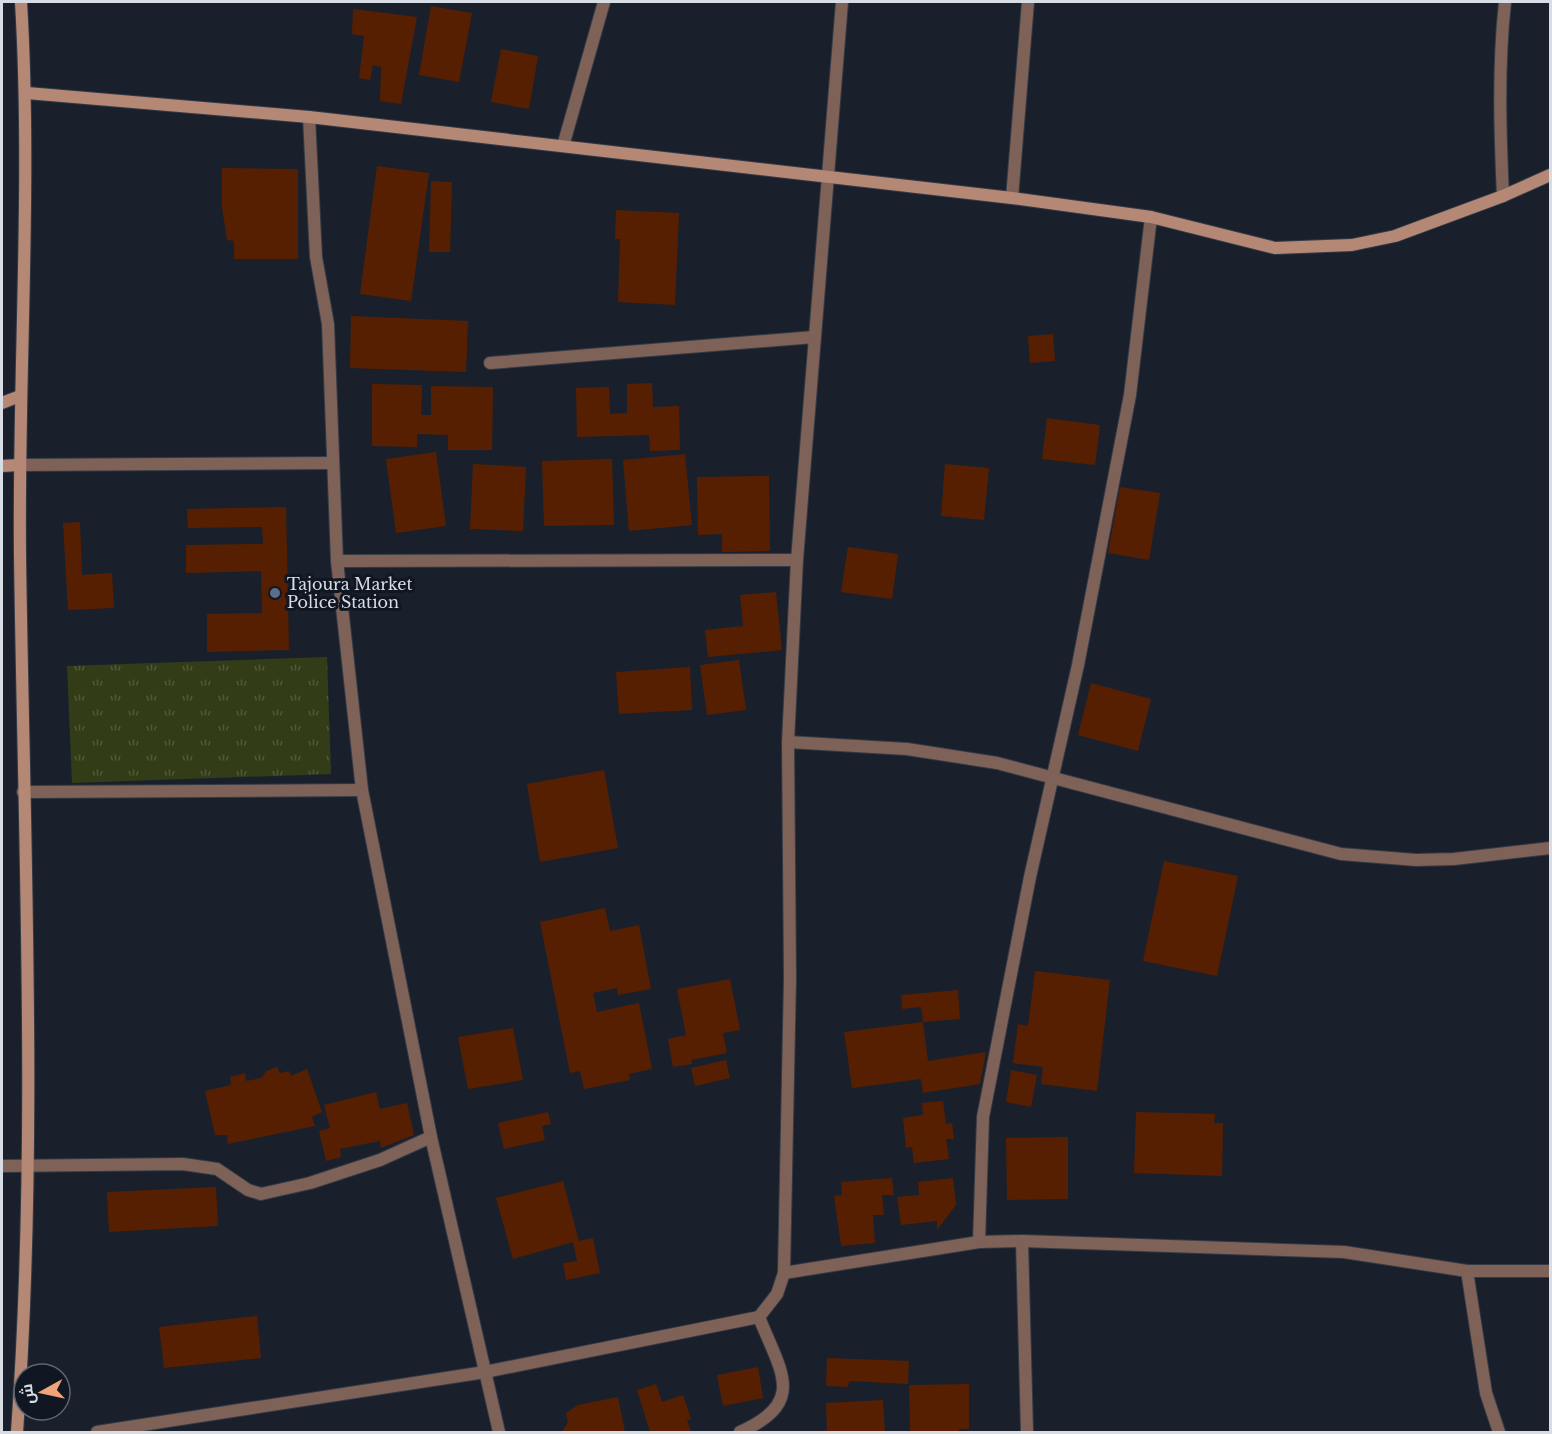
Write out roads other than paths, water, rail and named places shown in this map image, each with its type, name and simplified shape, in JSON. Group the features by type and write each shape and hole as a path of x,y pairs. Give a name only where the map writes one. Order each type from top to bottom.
{"street":[{"path":"17,1432 29,1165 20,465 27,93 21,2"},
{"path":"563,146 604,2"},
{"path":"97,1432 485,1372 759,1317 777,1294 784,1273 790,978 788,742 797,560 842,2"},
{"path":"1012,198 1028,2"},
{"path":"1503,196 1499,116 1501,37 1505,2"},
{"path":"27,93 309,117 828,179 1012,198 1151,217 1275,248 1352,245 1395,236 1503,196 1551,175"},
{"path":"309,117 316,257 328,324 331,463 337,561 362,790 431,1137 499,1432"},
{"path":"979,1242 983,1117 1051,777 1078,664 1130,395 1151,217"},
{"path":"490,363 814,337"},
{"path":"2,403 20,396"},
{"path":"2,466 331,463"},
{"path":"337,561 797,560"},
{"path":"788,742 952,754 1051,777 1341,854 1416,860 1454,859 1551,848"},
{"path":"23,792 362,790"},
{"path":"2,1166 183,1164 217,1169 248,1190 261,1194 310,1183 380,1160 431,1137"},
{"path":"784,1273 979,1242 1022,1241 1344,1252 1467,1271 1551,1271"},
{"path":"1022,1241 1028,1432"},
{"path":"1467,1271 1486,1393 1499,1432"},
{"path":"740,1432 775,1413 784,1391 781,1373 759,1317"}],"place":[{"name":"Tajoura Market Police Station","path":"275,593"}]}
